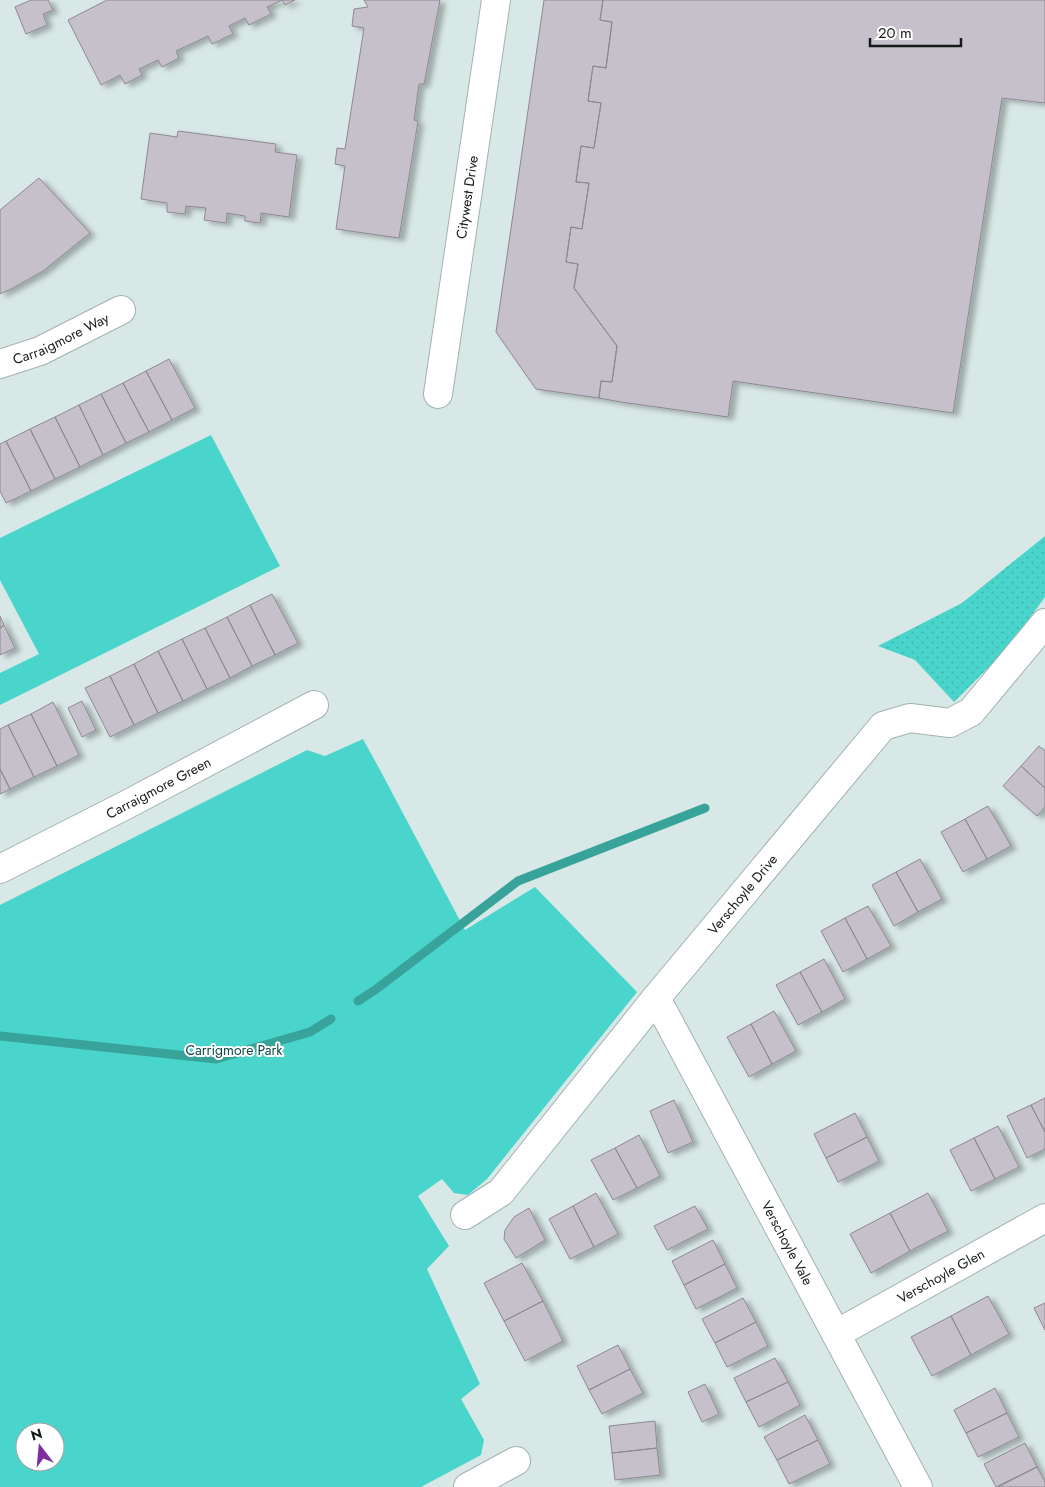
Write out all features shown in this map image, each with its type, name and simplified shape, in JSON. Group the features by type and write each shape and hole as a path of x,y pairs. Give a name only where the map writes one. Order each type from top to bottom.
{"street":[{"name":"Citywest Drive","path":"438,394 496,0"},
{"name":"Carraigmore Way","path":"0,364 40,351 121,310"},
{"name":"Verschoyle Drive","path":"465,1215 501,1192 656,998 883,726 910,718 950,723 971,712 1045,623"},
{"name":"Carraigmore Green","path":"0,869 128,804 314,705"},
{"name":"Verschoyle Vale","path":"656,998 918,1487"},
{"name":"Verschoyle Glen","path":"836,1334 1045,1218"},
{"path":"468,1487 516,1461"}],"green space":[{"path":"211,435 280,566 0,705 0,673 39,654 0,580 0,538"},
{"path":"1045,536 1045,597 1007,649 954,702 915,660 878,646 962,603"},
{"name":"Carrigmore Park","path":"363,739 465,930 535,887 637,992 487,1179 468,1195 454,1193 442,1179 418,1196 449,1246 427,1269 480,1384 461,1399 484,1440 481,1455 421,1487 0,1487 0,905 307,750 325,756"}],"building":[{"path":"31,0 48,0 53,10 43,14 47,25 26,34 15,7"},
{"path":"107,0 282,0 267,7 271,14 249,25 245,18 229,26 233,34 212,44 208,36 176,51 179,58 162,67 158,60 139,69 142,75 125,84 120,75 101,85 68,20"},
{"path":"282,0 295,0 285,5"},
{"path":"364,0 440,0 424,84 419,84 414,120 418,121 399,238 336,229 345,166 335,164 337,148 345,149 364,28 352,26 354,9 368,7"},
{"path":"544,0 603,0 600,20 612,22 606,68 593,66 588,101 601,103 594,148 581,146 576,182 589,183 582,229 571,227 566,262 578,264 574,288 617,346 612,382 601,381 599,398 536,389 496,332"},
{"path":"603,0 1045,0 1045,103 1002,98 953,413 733,381 728,417 599,398 601,381 612,382 617,346 574,288 578,264 566,262 571,227 582,229 589,183 576,182 581,146 594,148 601,103 588,101 593,66 606,68 612,22 600,20"},
{"path":"178,131 276,144 275,152 297,155 289,217 261,213 260,223 245,221 245,216 227,213 226,223 204,220 206,208 186,206 185,214 167,212 167,203 141,199 150,133 177,137"},
{"path":"39,178 90,233 43,271 0,294 0,210"},
{"path":"169,359 195,408 172,420 146,371"},
{"path":"146,371 172,420 149,432 123,383"},
{"path":"123,383 149,432 126,443 101,394"},
{"path":"101,394 126,443 103,455 79,405"},
{"path":"79,405 103,455 80,467 55,417"},
{"path":"55,417 80,467 55,479 30,429"},
{"path":"30,429 55,479 31,491 6,441"},
{"path":"6,441 31,491 6,503 0,491 0,444"},
{"path":"272,594 298,643 275,655 250,605"},
{"path":"250,605 275,655 252,666 227,617"},
{"path":"0,616 4,625 0,628"},
{"path":"227,617 252,666 230,678 205,628"},
{"path":"4,625 15,648 0,655 0,628"},
{"path":"205,628 230,678 207,689 182,639"},
{"path":"182,639 207,689 183,701 158,651"},
{"path":"158,651 183,701 158,713 134,664"},
{"path":"134,664 158,713 134,725 110,676"},
{"path":"110,676 134,725 110,737 85,688"},
{"path":"82,701 96,730 82,737 68,708"},
{"path":"53,702 79,755 57,766 31,714"},
{"path":"31,714 57,766 34,777 8,725"},
{"path":"8,725 34,777 10,789 0,769 0,729"},
{"path":"1039,746 1045,751 1045,788 1021,766"},
{"path":"1021,766 1045,788 1045,807 1037,816 1003,786"},
{"path":"0,769 10,789 0,794"},
{"path":"988,806 1011,846 987,859 965,819"},
{"path":"965,819 987,859 963,872 941,832"},
{"path":"920,859 942,899 918,912 896,872"},
{"path":"896,872 918,912 894,926 872,885"},
{"path":"868,906 891,946 867,959 845,918"},
{"path":"845,918 867,959 843,972 821,931"},
{"path":"824,959 845,999 822,1012 800,972"},
{"path":"800,972 822,1012 798,1025 776,985"},
{"path":"774,1011 796,1051 772,1064 751,1024"},
{"path":"751,1024 772,1064 749,1077 727,1037"},
{"path":"1045,1098 1045,1132 1031,1105"},
{"path":"674,1100 693,1142 668,1153 650,1111"},
{"path":"1031,1105 1045,1132 1045,1149 1027,1158 1007,1116"},
{"path":"855,1113 867,1137 826,1158 814,1134"},
{"path":"998,1126 1019,1167 995,1179 974,1138"},
{"path":"639,1135 660,1176 637,1188 615,1148"},
{"path":"867,1137 879,1161 838,1182 826,1158"},
{"path":"974,1138 995,1179 971,1191 950,1150"},
{"path":"615,1148 637,1188 613,1200 591,1160"},
{"path":"596,1193 618,1234 594,1247 573,1206"},
{"path":"928,1193 948,1231 910,1251 890,1213"},
{"path":"573,1206 594,1247 570,1259 549,1219"},
{"path":"695,1206 708,1229 667,1250 654,1226"},
{"path":"529,1208 545,1240 516,1258 504,1239 505,1230 514,1217"},
{"path":"890,1213 910,1251 871,1273 850,1234"},
{"path":"713,1240 725,1264 684,1285 672,1261"},
{"path":"522,1263 543,1301 504,1321 484,1283"},
{"path":"725,1264 737,1288 696,1309 684,1285"},
{"path":"988,1296 1009,1334 971,1355 951,1316"},
{"path":"743,1298 756,1322 715,1343 702,1319"},
{"path":"543,1301 563,1341 525,1361 504,1321"},
{"path":"1045,1303 1045,1330 1034,1308"},
{"path":"951,1316 971,1355 932,1376 911,1337"},
{"path":"756,1322 768,1346 727,1367 715,1343"},
{"path":"618,1345 630,1369 589,1390 577,1366"},
{"path":"775,1358 788,1382 746,1402 734,1378"},
{"path":"630,1369 643,1393 602,1414 589,1390"},
{"path":"788,1382 800,1405 759,1427 746,1402"},
{"path":"705,1384 719,1414 702,1422 688,1392"},
{"path":"995,1388 1007,1413 966,1433 954,1410"},
{"path":"1007,1413 1019,1437 978,1457 966,1433"},
{"path":"805,1415 818,1440 777,1460 764,1437"},
{"path":"655,1421 657,1448 612,1453 609,1426"},
{"path":"818,1440 830,1464 789,1484 777,1460"},
{"path":"1025,1443 1037,1467 996,1487 984,1464"},
{"path":"657,1448 660,1475 615,1480 612,1453"},
{"path":"1037,1467 1045,1482 1045,1487 998,1487"}],"waterway":[{"path":"358,1001 518,881 705,808"},
{"path":"0,1036 216,1059 310,1032 331,1019"}]}
